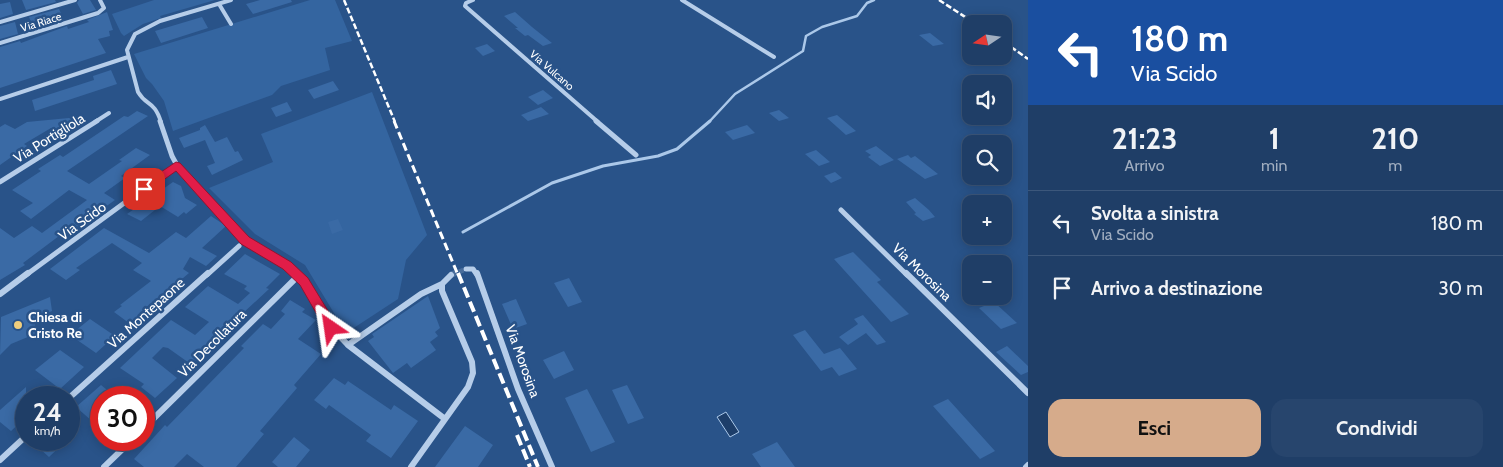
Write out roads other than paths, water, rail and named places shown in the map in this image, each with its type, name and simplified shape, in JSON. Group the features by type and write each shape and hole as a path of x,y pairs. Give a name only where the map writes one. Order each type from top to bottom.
{"street":[{"path":"0,22 76,0"},
{"name":"Via Riace","path":"0,43 98,14 104,8 100,0"},
{"path":"231,0 160,21 143,28 128,43 128,58 138,93 156,108 176,165 245,240 287,265 298,276 307,286 327,323 348,345 445,419"},
{"name":"Via Vulcano","path":"473,0 466,3 465,6 636,154"},
{"path":"682,0 774,57"},
{"path":"219,4 231,24"},
{"path":"0,99 128,58"},
{"name":"Via Portigliola","path":"0,182 109,113"},
{"name":"Via Scido","path":"0,294 176,165"},
{"name":"Via Morosina","path":"841,210 1028,393"},
{"name":"Via Montepaone","path":"80,388 239,246"},
{"name":"Via Morosina","path":"466,270 475,271 482,286 518,389 552,467"},
{"path":"348,345 421,294 442,284 451,275"},
{"name":"Via Decollatura","path":"155,417 298,276"},
{"path":"411,467 468,387 473,369 442,291 442,284"},
{"path":"0,460 15,446"},
{"path":"104,467 121,451"}],"waterway":[{"path":"710,121 735,94 803,51 806,36 822,27 857,16 867,3 874,0"},
{"path":"463,232 552,183 603,166 658,156 677,149 710,121"}],"tunnel":[{"path":"452,275 466,269"},
{"path":"451,275 455,273"}],"railway":[{"path":"344,0 395,122"},
{"path":"939,0 962,15"},
{"path":"1012,48 1028,59"},
{"path":"394,121 458,275"},
{"path":"458,273 538,467"},
{"path":"517,435 530,467"}],"place":[{"name":"Chiesa di Cristo Re","path":"18,325"}]}
